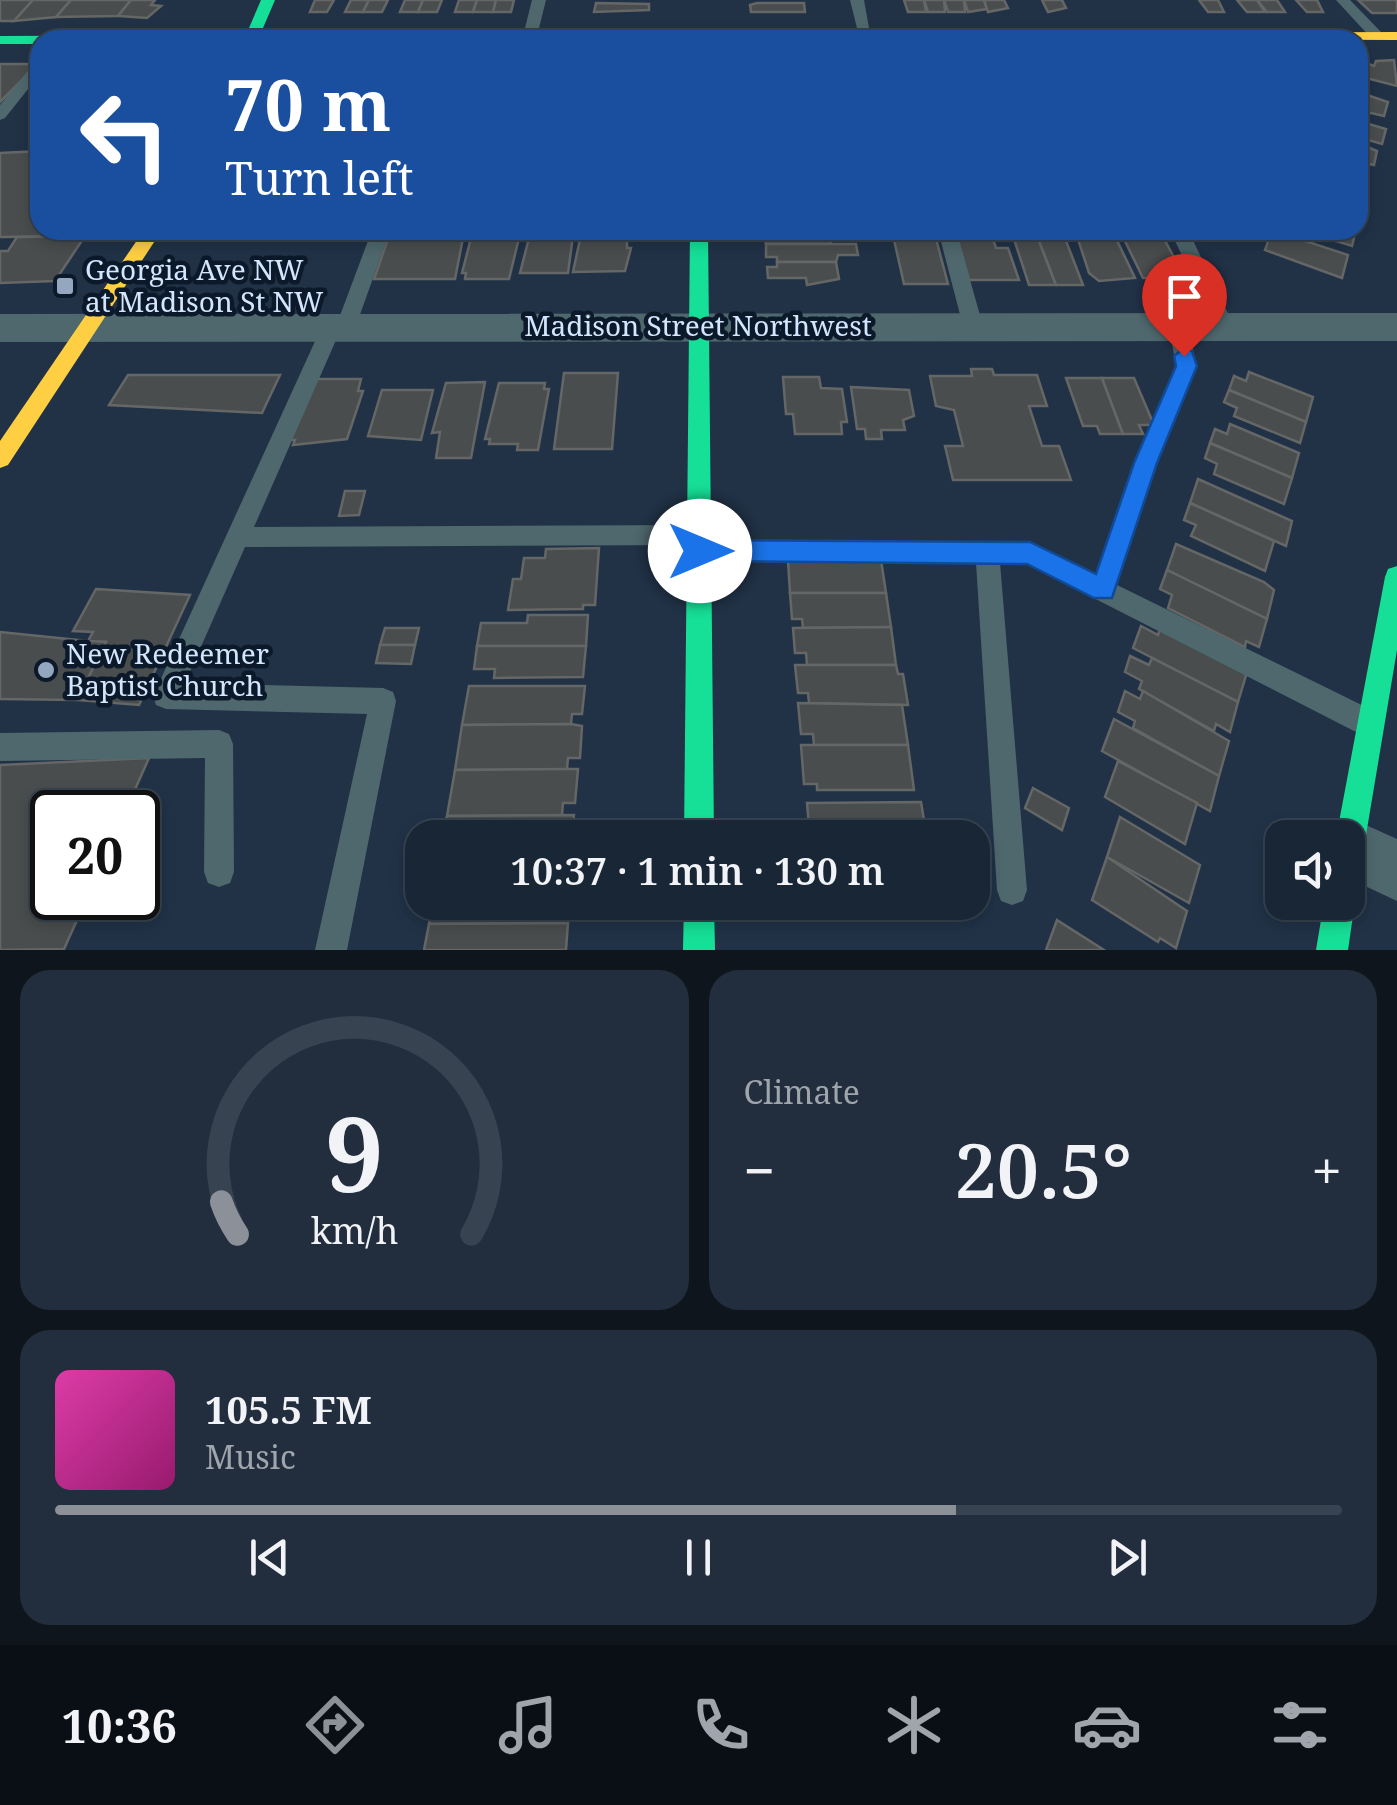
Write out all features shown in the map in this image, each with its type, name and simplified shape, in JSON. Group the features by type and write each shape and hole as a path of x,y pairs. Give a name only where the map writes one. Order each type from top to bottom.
{"main road":[{"path":"255,30 267,0"},
{"path":"166,30 195,15"},
{"path":"0,40 30,40"},
{"path":"0,459 147,240"},
{"path":"699,240 699,820"},
{"path":"1354,820 1397,577"},
{"path":"699,920 699,950"},
{"path":"1332,950 1337,920"}],"street":[{"name":"Madison Street Northwest","path":"0,328 1397,327"},
{"path":"1365,857 1397,871"}],"lane":[{"path":"532,30 540,0"},
{"path":"857,0 864,30"},
{"path":"1342,0 1387,36"},
{"path":"0,115 30,78"},
{"path":"330,950 383,701 166,696 376,240"},
{"path":"950,240 973,326"},
{"path":"1184,240 1224,326"},
{"path":"1103,590 1145,463 1186,366 1179,326"},
{"path":"237,537 700,543 1030,553 1372,725"},
{"path":"987,552 1012,890"},
{"path":"0,747 218,744 219,872"}],"building":[{"path":"0,0 33,0 14,21 0,21"},
{"path":"33,0 71,0 56,17 14,21"},
{"path":"71,0 131,0 118,16 56,17"},
{"path":"131,0 155,0 151,5 161,6 147,18 118,16"},
{"path":"315,0 334,0 327,12 310,12"},
{"path":"351,0 369,0 363,12 345,12"},
{"path":"369,0 388,0 382,12 363,12"},
{"path":"405,0 423,0 418,12 400,12"},
{"path":"423,0 442,0 437,12 418,12"},
{"path":"459,0 477,0 473,12 455,12"},
{"path":"477,0 496,0 493,12 473,12"},
{"path":"496,0 514,0 511,12 493,12"},
{"path":"904,0 924,0 926,12 908,12"},
{"path":"924,0 944,0 945,12 928,12"},
{"path":"944,0 964,0 965,12 948,12"},
{"path":"964,0 984,0 987,9 968,12"},
{"path":"984,0 1004,0 1008,8 988,12"},
{"path":"1042,0 1062,0 1066,8 1048,12"},
{"path":"1199,0 1218,0 1224,12 1208,12"},
{"path":"1237,0 1257,0 1265,12 1247,12"},
{"path":"1257,0 1277,0 1285,12 1267,12"},
{"path":"1296,0 1317,0 1323,12 1307,12"},
{"path":"1358,0 1397,0 1397,13 1372,13"},
{"path":"596,3 649,4 649,10 594,12"},
{"path":"804,3 805,12 751,12 750,5"},
{"path":"1394,60 1397,86 1368,79 1368,64 1374,66 1376,61"},
{"path":"0,64 30,64 30,72 0,102"},
{"path":"1368,95 1388,102 1384,116 1368,112"},
{"path":"1368,124 1386,129 1382,144 1368,140"},
{"path":"1368,147 1377,151 1374,165 1368,164"},
{"path":"30,152 30,237 0,237 0,153"},
{"path":"17,237 82,240 55,281 0,283 0,251 8,251"},
{"path":"388,240 463,240 455,279 374,279"},
{"path":"470,240 519,240 509,279 465,279 466,273 462,273"},
{"path":"528,240 572,240 568,273 520,273"},
{"path":"580,240 627,240 627,248 631,248 625,271 573,272"},
{"path":"766,240 830,240 831,244 766,244"},
{"path":"894,240 936,240 948,284 904,284"},
{"path":"958,240 993,240 996,248 1008,248 1019,280 969,280"},
{"path":"1014,240 1039,240 1056,285 1029,285"},
{"path":"1039,240 1066,240 1083,285 1056,285"},
{"path":"1078,240 1117,240 1135,278 1099,281 1089,273"},
{"path":"1124,240 1165,240 1185,278 1143,278"},
{"path":"1268,240 1302,240 1348,255 1342,278 1265,250"},
{"path":"1332,240 1354,240 1352,246"},
{"path":"766,244 856,244 858,255 838,255 836,262 777,262 777,257 766,257"},
{"path":"777,262 836,262 839,279 807,285 806,278 768,278 767,267 777,267"},
{"path":"971,369 992,369 994,375 1037,375 1047,406 1029,406 1042,446 1059,446 1071,480 953,480 945,446 963,446 954,410 936,406 930,376 972,376"},
{"path":"1249,372 1313,397 1306,422 1229,390 1234,376 1246,381"},
{"path":"564,373 618,373 612,449 554,449"},
{"path":"128,375 280,375 262,413 109,405"},
{"path":"783,377 819,377 821,388 842,389 847,422 841,422 842,434 795,434 793,414 786,414"},
{"path":"1066,378 1102,378 1123,434 1100,434 1097,426 1083,426"},
{"path":"1102,378 1134,378 1154,425 1139,425 1143,434 1123,434"},
{"path":"316,379 361,379 358,391 363,391 347,439 293,445 295,440 289,440"},
{"path":"485,382 471,458 436,458 440,432 432,433 446,383"},
{"path":"499,383 545,383 544,389 549,389 538,450 517,450 518,444 489,444 490,439 485,439"},
{"path":"851,387 909,390 914,416 903,420 905,430 881,430 882,439 866,439 865,429 857,429"},
{"path":"382,390 433,390 421,440 368,436"},
{"path":"1229,390 1306,422 1300,443 1234,416 1237,408 1224,402"},
{"path":"1230,424 1299,453 1292,478 1210,443 1215,429 1227,434"},
{"path":"1210,443 1292,478 1284,504 1214,474 1217,464 1205,458"},
{"path":"1198,479 1292,521 1286,546 1190,503"},
{"path":"345,491 365,491 359,515 339,516"},
{"path":"1190,503 1274,541 1265,571 1191,536 1196,525 1184,520"},
{"path":"1176,544 1274,590 1267,619 1167,570"},
{"path":"599,548 595,605 583,605 583,609 508,610 513,579 521,579 524,558 545,558 546,549"},
{"path":"881,560 886,593 790,593 788,561"},
{"path":"1167,570 1267,619 1259,647 1246,641 1245,647 1168,608 1172,595 1160,589"},
{"path":"96,589 190,595 139,705 77,700 106,642 88,641 93,632 73,631"},
{"path":"790,593 886,593 891,627 803,628 802,619 792,619"},
{"path":"528,615 588,615 586,646 477,646 481,623 527,623"},
{"path":"1141,626 1158,635 1161,626 1247,672 1238,702 1133,648"},
{"path":"891,627 896,665 807,665 806,653 795,653 793,628"},
{"path":"385,628 419,628 415,645 380,645"},
{"name":"New Redeemer Baptist Church","path":"0,632 106,642 77,700 0,699"},
{"path":"380,645 415,645 411,664 376,663"},
{"path":"477,646 586,646 583,677 494,678 495,669 474,669"},
{"path":"1130,656 1149,665 1152,658 1238,702 1230,732 1216,724 1214,731 1139,689 1142,681 1125,672"},
{"path":"795,665 896,665 898,674 903,674 908,705 809,703 808,693 798,693"},
{"path":"469,686 585,686 582,714 572,714 571,724 462,725"},
{"path":"1125,691 1140,699 1143,691 1229,741 1219,776 1133,728 1135,721 1118,712"},
{"path":"798,703 902,705 908,745 814,745 813,734 801,734"},
{"path":"1114,719 1219,776 1210,811 1102,751"},
{"path":"462,725 582,726 580,758 568,758 567,769 455,770"},
{"path":"801,745 908,745 914,790 817,790 817,784 804,784"},
{"path":"149,758 135,790 30,790 30,920 77,920 64,949 0,950 0,765"},
{"path":"1118,761 1197,803 1185,844 1105,797"},
{"path":"578,769 575,803 563,803 562,815 447,816 455,770"},
{"path":"1033,788 1069,808 1062,830 1025,808"},
{"path":"921,802 924,820 808,820 807,803"},
{"path":"574,815 574,820 446,820 447,816"},
{"path":"1120,817 1200,865 1189,903 1107,857"},
{"path":"1107,857 1187,911 1176,948 1160,938 1158,942 1092,900"},
{"path":"430,920 553,920 553,923 429,924"},
{"path":"1057,920 1104,950 1046,950"},
{"path":"568,923 566,950 424,950 429,924"}],"traffic: fast":[{"path":"255,30 268,0"},
{"path":"0,40 30,40"},
{"path":"699,240 699,820"},
{"path":"1354,820 1397,577"},
{"path":"699,920 699,950"},
{"path":"1332,950 1337,920"}],"traffic: slow":[{"path":"1368,36 1397,36"},
{"path":"0,459 146,240"}],"place":[{"name":"Georgia Ave NW at Madison St NW","path":"65,286"},
{"name":"New Redeemer Baptist Church","path":"46,670"}],"route":[{"path":"700,551 1030,553 1103,590 1145,463 1186,366 1184,356"}]}
